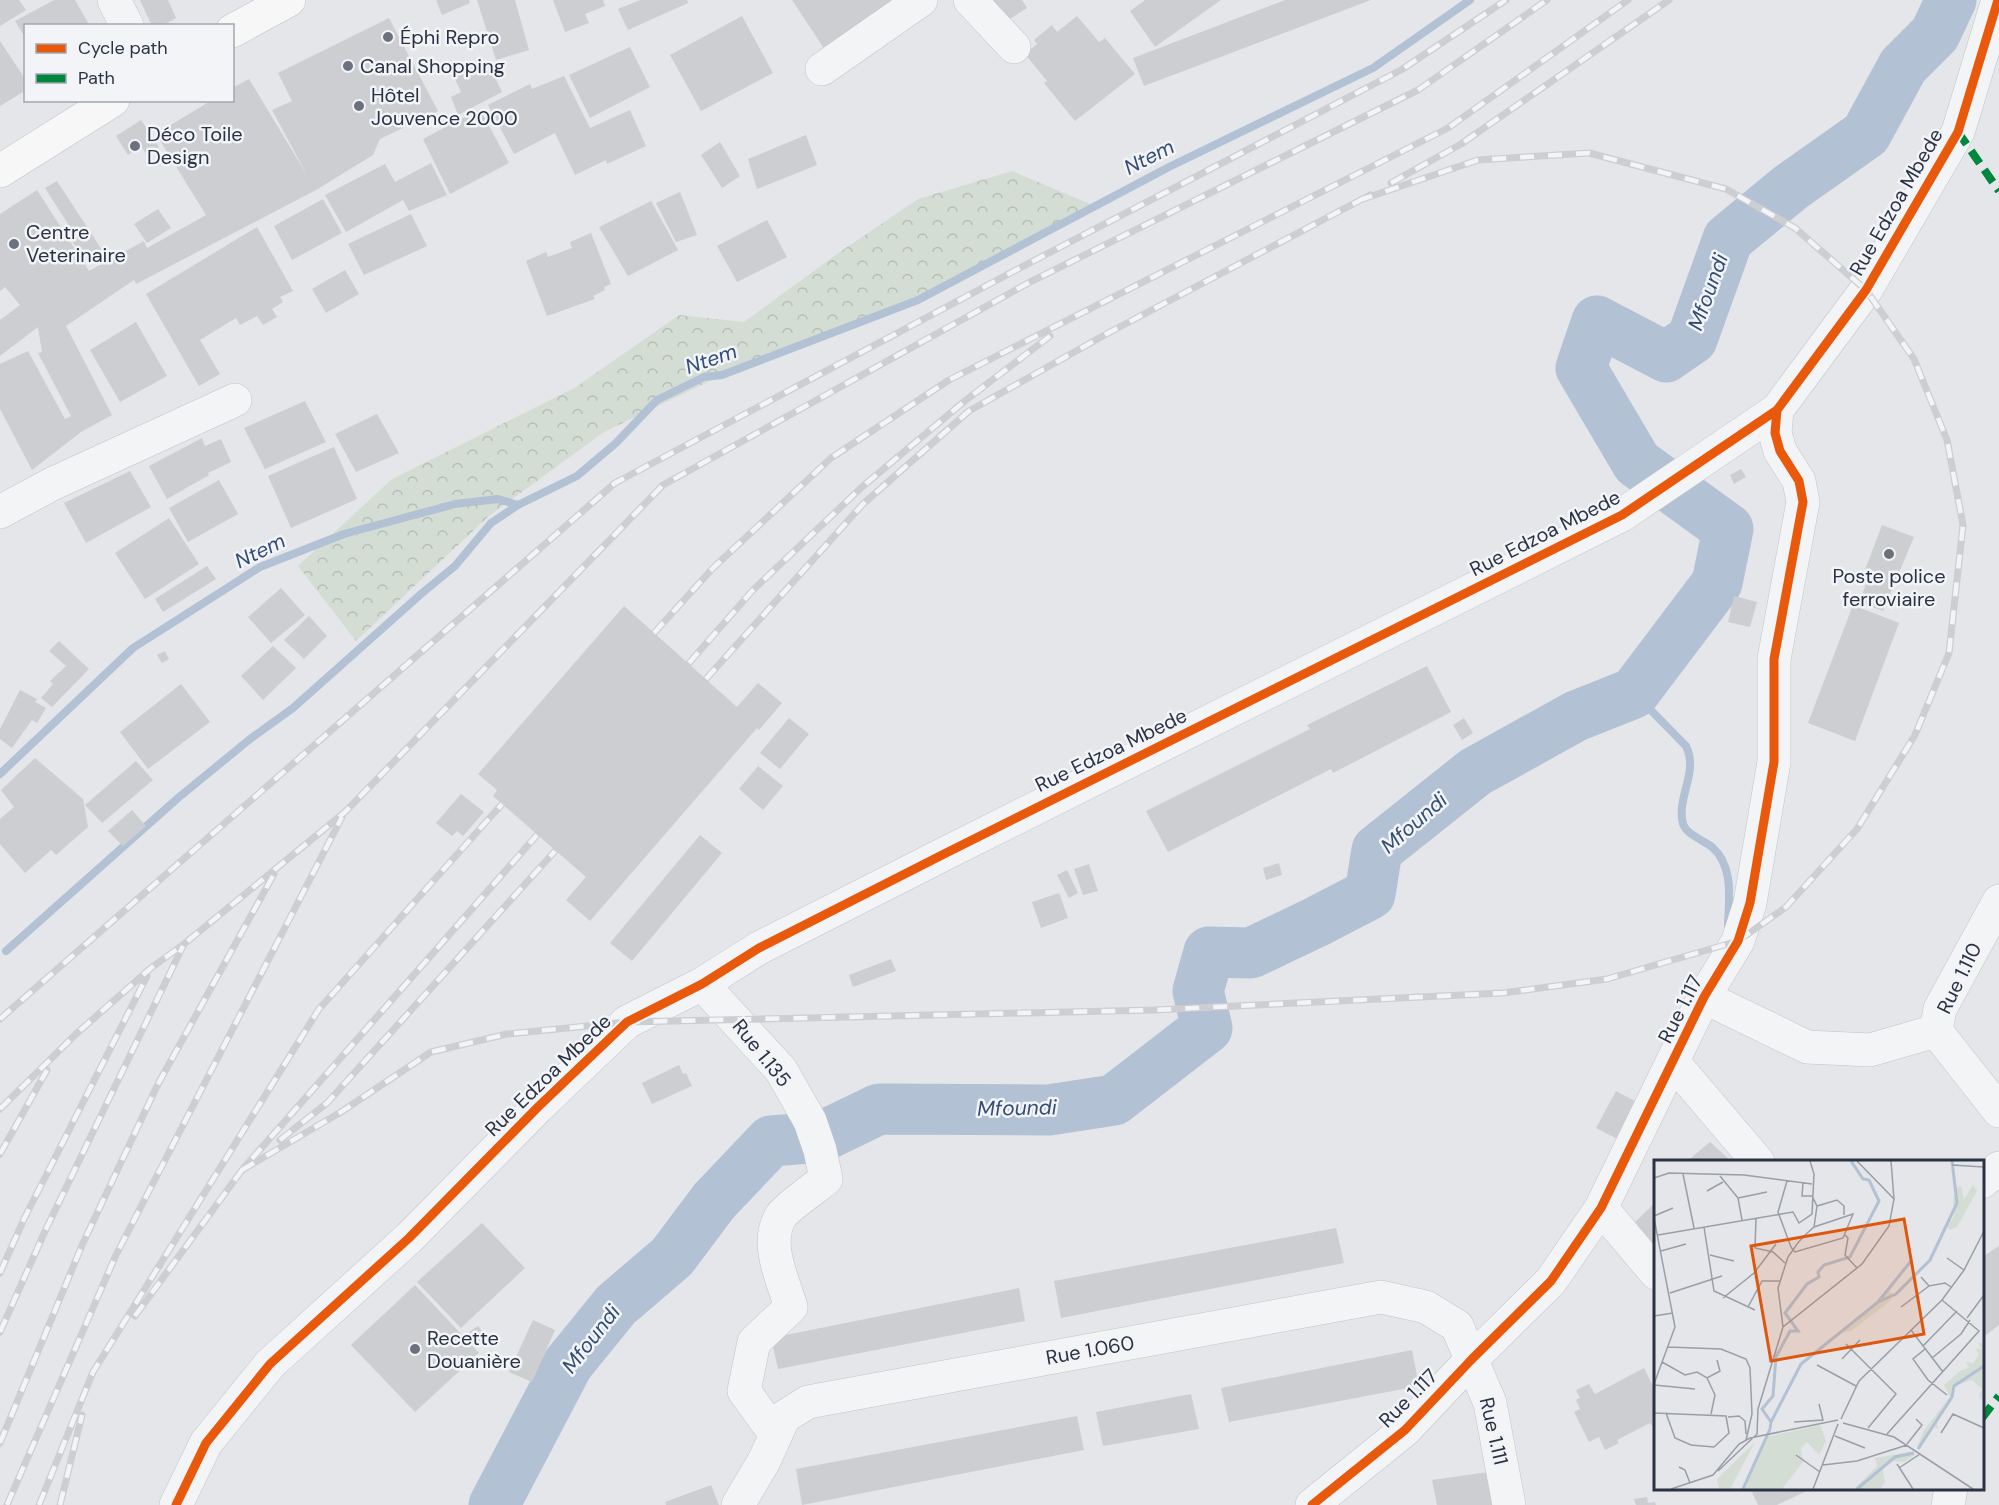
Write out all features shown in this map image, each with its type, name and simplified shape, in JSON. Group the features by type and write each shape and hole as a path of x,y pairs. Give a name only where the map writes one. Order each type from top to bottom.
{"main road":[{"path":"234,31 289,0"},
{"path":"0,171 110,102"}],"street":[{"path":"114,0 126,24"},
{"path":"822,69 921,0"},
{"path":"970,0 1014,47"},
{"name":"Rue Edzoa Mbede","path":"176,1505 206,1443 270,1364 409,1238 538,1107 627,1022 702,984 759,948 925,863 1622,515 1777,410 1866,290 1958,132 1998,0"},
{"path":"0,512 52,484 235,400"},
{"name":"Rue 1.117","path":"1312,1505 1405,1430 1472,1359 1551,1281 1601,1208 1704,997 1738,941 1750,903 1774,762 1774,659 1803,502 1799,481 1780,452 1774,433 1777,410"},
{"name":"Rue 1.110","path":"1704,997 1807,1047 1870,1050 1936,1031 1940,1009 1999,901"},
{"name":"Rue 1.135","path":"702,984 781,1070 815,1136 826,1179 782,1215 775,1235 774,1257 791,1307 754,1342 744,1391 776,1434"},
{"path":"1936,1031 1999,1111"},
{"path":"1673,1062 1757,1160"},
{"path":"1984,1181 1999,1168"},
{"path":"1601,1208 1654,1271"},
{"name":"Rue 1.060","path":"738,1505 764,1461 784,1417 808,1402 1381,1297 1426,1307 1457,1326 1472,1359"},
{"name":"Rue 1.111","path":"1472,1359 1490,1403 1509,1505"},
{"path":"1948,1505 1951,1490"}],"green space":[{"path":"1012,171 1095,206 918,300 722,375 604,432 490,515 356,641 298,566 392,479 576,387 679,315 744,322 837,254 918,199"}],"building":[{"path":"0,0 19,0 26,10 0,26"},
{"path":"54,0 75,0 89,24 24,24 24,36 15,21"},
{"path":"140,0 168,0 176,18 166,24 151,24"},
{"path":"436,0 469,0 470,3 442,15"},
{"path":"477,0 515,0 529,50 496,60"},
{"path":"553,0 603,0 605,6 585,14 589,23 565,32"},
{"path":"640,0 687,0 688,3 628,30 618,9"},
{"path":"792,0 895,0 825,50"},
{"path":"984,0 1022,0 1027,8 1002,24"},
{"path":"1145,0 1221,0 1155,47 1130,11"},
{"path":"1285,0 1371,0 1144,86 1133,58"},
{"path":"742,16 773,73 701,111 670,55"},
{"path":"1077,16 1099,42 1105,38 1135,74 1075,121 1044,83 1047,81 1025,54 1037,44 1034,40 1052,25 1057,32"},
{"path":"389,18 438,111 380,139 373,155 316,190 136,284 134,280 66,326 112,415 81,432 32,470 0,409 0,364 28,351 65,419 71,416 38,353 42,352 38,327 0,356 0,320 20,305 5,287 0,291 0,214 37,190 89,271 144,241 147,248 206,215 156,134 209,102 234,102 234,87 249,79 307,175 272,110 292,101 278,73"},
{"path":"0,41 24,77 24,91 0,106"},
{"path":"630,47 650,87 590,118 569,75"},
{"path":"487,61 502,92 458,115 451,97 461,92 454,77"},
{"path":"564,76 590,128 630,110 646,146 607,164 606,160 575,175 555,133 514,154 488,105 530,84 532,89"},
{"path":"480,109 509,163 450,194 423,139"},
{"path":"141,120 159,147 147,155 141,146 128,155 116,136"},
{"path":"806,135 817,165 757,189 748,159"},
{"path":"720,142 740,176 722,188 701,155"},
{"path":"431,163 447,195 409,211 403,200 346,232 325,195 385,164 395,182"},
{"path":"57,181 102,250 85,261 63,227 68,224 45,188"},
{"path":"680,192 697,235 676,242 656,203"},
{"path":"323,199 342,233 292,260 274,226"},
{"path":"651,201 678,250 628,276 599,227"},
{"path":"158,209 171,228 147,243 134,224"},
{"path":"411,214 427,246 364,275 348,244"},
{"path":"767,220 787,257 737,282 717,246"},
{"path":"257,227 293,291 280,297 283,302 272,309 277,317 263,325 257,316 240,325 236,318 200,340 220,374 199,386 146,294"},
{"path":"591,233 611,284 593,296 595,299 547,316 526,261 546,252 548,257 572,248 570,242"},
{"path":"345,270 359,294 326,313 312,289"},
{"path":"136,322 167,376 120,402 90,350"},
{"path":"305,401 326,442 265,469 244,428"},
{"path":"377,414 399,453 356,472 335,434"},
{"path":"202,438 205,446 221,439 231,462 208,473 209,475 167,499 149,466"},
{"path":"334,447 357,499 291,528 268,476"},
{"path":"1741,469 1746,477 1734,484 1730,475"},
{"path":"130,471 151,507 86,543 64,503"},
{"path":"219,480 238,514 188,542 169,508"},
{"path":"169,518 199,564 145,599 115,553"},
{"name":"Poste police ferroviaire","path":"1882,525 1914,537 1883,611 1859,602 1871,572 1865,570"},
{"path":"207,566 216,579 163,612 155,599"},
{"path":"281,588 305,615 271,643 248,617"},
{"path":"1734,596 1757,602 1750,627 1728,622"},
{"path":"1853,605 1899,623 1855,741 1808,723"},
{"path":"624,606 737,707 758,683 782,703 759,730 757,728 590,921 566,900 586,877 493,796 497,790 478,774"},
{"path":"309,616 327,636 304,659 284,640"},
{"path":"59,641 89,669 52,707 41,698 53,684 50,681 66,666 49,651"},
{"path":"273,646 296,668 263,700 241,676"},
{"path":"165,651 169,659 162,663 157,655"},
{"path":"1427,666 1451,712 1333,773 1331,769 1168,852 1146,811 1310,729 1307,725"},
{"path":"181,684 210,722 148,769 120,732"},
{"path":"20,690 37,699 35,702 46,708 37,723 32,720 12,748 0,739 0,729"},
{"path":"789,718 809,734 780,769 760,753"},
{"path":"1464,718 1473,733 1462,740 1453,725"},
{"path":"35,758 83,799 88,827 56,855 51,850 25,873 0,844 0,819 14,807 1,790"},
{"path":"136,761 153,780 102,823 85,805"},
{"path":"758,766 783,786 763,810 739,789"},
{"path":"461,794 484,812 463,836 457,831 452,836 436,823"},
{"path":"132,810 146,826 123,846 108,831"},
{"path":"700,835 722,853 632,961 610,943"},
{"path":"1279,863 1282,875 1266,880 1263,868"},
{"path":"1089,864 1098,891 1083,895 1074,869"},
{"path":"1067,870 1078,893 1069,898 1057,875"},
{"path":"1059,893 1068,918 1041,928 1032,902"},
{"path":"891,959 896,971 853,987 849,975"},
{"path":"679,1065 692,1086 652,1104 642,1083"},
{"path":"1616,1091 1646,1107 1627,1144 1596,1128"},
{"path":"1710,1142 1730,1160 1688,1160"},
{"path":"1654,1204 1654,1245 1653,1246 1634,1223"},
{"path":"482,1223 525,1268 461,1328 417,1282"},
{"path":"1336,1228 1344,1263 1061,1318 1054,1281"},
{"path":"1999,1246 1999,1325 1984,1336 1984,1256"},
{"name":"Recette Douanière","path":"415,1285 479,1353 415,1412 351,1345"},
{"path":"1019,1288 1025,1321 778,1369 771,1338"},
{"path":"533,1320 555,1330 532,1382 509,1372"},
{"path":"478,1326 489,1340 480,1347 469,1332"},
{"path":"1412,1350 1419,1386 1229,1422 1221,1388"},
{"path":"1644,1368 1654,1388 1654,1426 1650,1423 1617,1440 1619,1443 1605,1450 1599,1437 1589,1442 1574,1412 1580,1409 1576,1400 1580,1398 1576,1390 1589,1384 1595,1394"},
{"path":"1191,1394 1199,1429 1103,1446 1096,1412"},
{"path":"1077,1416 1084,1450 802,1505 796,1469"},
{"path":"1502,1470 1508,1505 1437,1505 1432,1480"},
{"path":"711,1485 719,1505 666,1505 665,1502"},
{"path":"1751,1490 1809,1490 1777,1505 1758,1505"},
{"path":"1647,1497 1648,1503 1655,1502 1656,1505 1636,1505 1634,1499"}],"waterway":[{"name":"Ntem","path":"0,774 133,648 260,567 344,534 455,504 498,499 518,505 577,476 616,443 657,400 704,377 722,375 918,300 1169,167 1373,68 1470,0"},
{"name":"Mfoundi","path":"494,1505 568,1364 616,1305 672,1257 714,1201 771,1141 821,1137 879,1109 1049,1110 1114,1100 1207,1028 1198,991 1209,952 1251,953 1370,894 1377,850 1475,772 1576,716 1634,693 1717,583 1728,529 1637,463 1581,368 1597,321 1666,357 1692,339 1728,239 1791,187 1866,134 1903,66 1935,34 1951,0"},
{"path":"6,951 178,798 250,739 293,708 455,566 491,523 518,505"},
{"path":"1634,693 1686,746 1690,766 1682,804 1683,824 1692,834 1712,847 1724,864 1729,883 1728,925"}],"railway":[{"path":"0,1019 615,483 1016,270 1401,70 1506,0"},
{"path":"0,1109 76,1034 151,968 184,944 345,812 663,485 1030,282 1418,90 1547,0"},
{"path":"654,633 713,568 831,458 949,380 1448,128 1628,0"},
{"path":"1391,183 1461,144 1669,0"},
{"path":"242,1170 341,1112 431,1052 507,1034 627,1022 1154,1010 1503,993 1607,979 1738,941 1786,907 1857,829 1915,735 1949,653 1963,525 1947,440 1914,359 1866,290 1795,228 1726,189 1589,153 1478,160 1363,199"},
{"path":"706,679 863,504 969,411 1110,332 1370,195"},
{"path":"689,663 753,590 862,487 966,400 1050,336"},
{"path":"39,1505 93,1372 319,1009 502,804"},
{"path":"7,1505 116,1255 342,817"},
{"path":"135,1316 242,1170 537,835"},
{"path":"280,1140 327,1103 555,851"},
{"path":"0,1443 83,1243 158,1084 274,874"},
{"path":"0,1332 46,1229 183,946"},
{"path":"0,1273 24,1219 147,976"},
{"path":"0,1154 47,1070"},
{"path":"60,1505 82,1415"}],"marked path":[{"path":"1958,132 1999,191"},
{"path":"1984,1415 1999,1396"}],"cycle path":[{"path":"176,1505 206,1443 270,1364 409,1238 538,1107 627,1022 702,984 759,948 1622,515 1777,410 1866,290 1958,132 1998,0"},
{"path":"1312,1505 1405,1430 1472,1359 1551,1281 1601,1208 1704,997 1738,941 1750,903 1774,762 1774,659 1803,502 1799,481 1780,451 1775,433 1777,410"}],"place":[{"name":"Éphi Repro","path":"388,37"},
{"name":"Canal Shopping","path":"348,66"},
{"name":"Hôtel Jouvence 2000","path":"359,106"},
{"name":"Déco Toile Design","path":"135,146"},
{"name":"Centre Veterinaire","path":"14,244"},
{"name":"Poste police ferroviaire","path":"1889,554"},
{"name":"Recette Douanière","path":"415,1349"}]}
